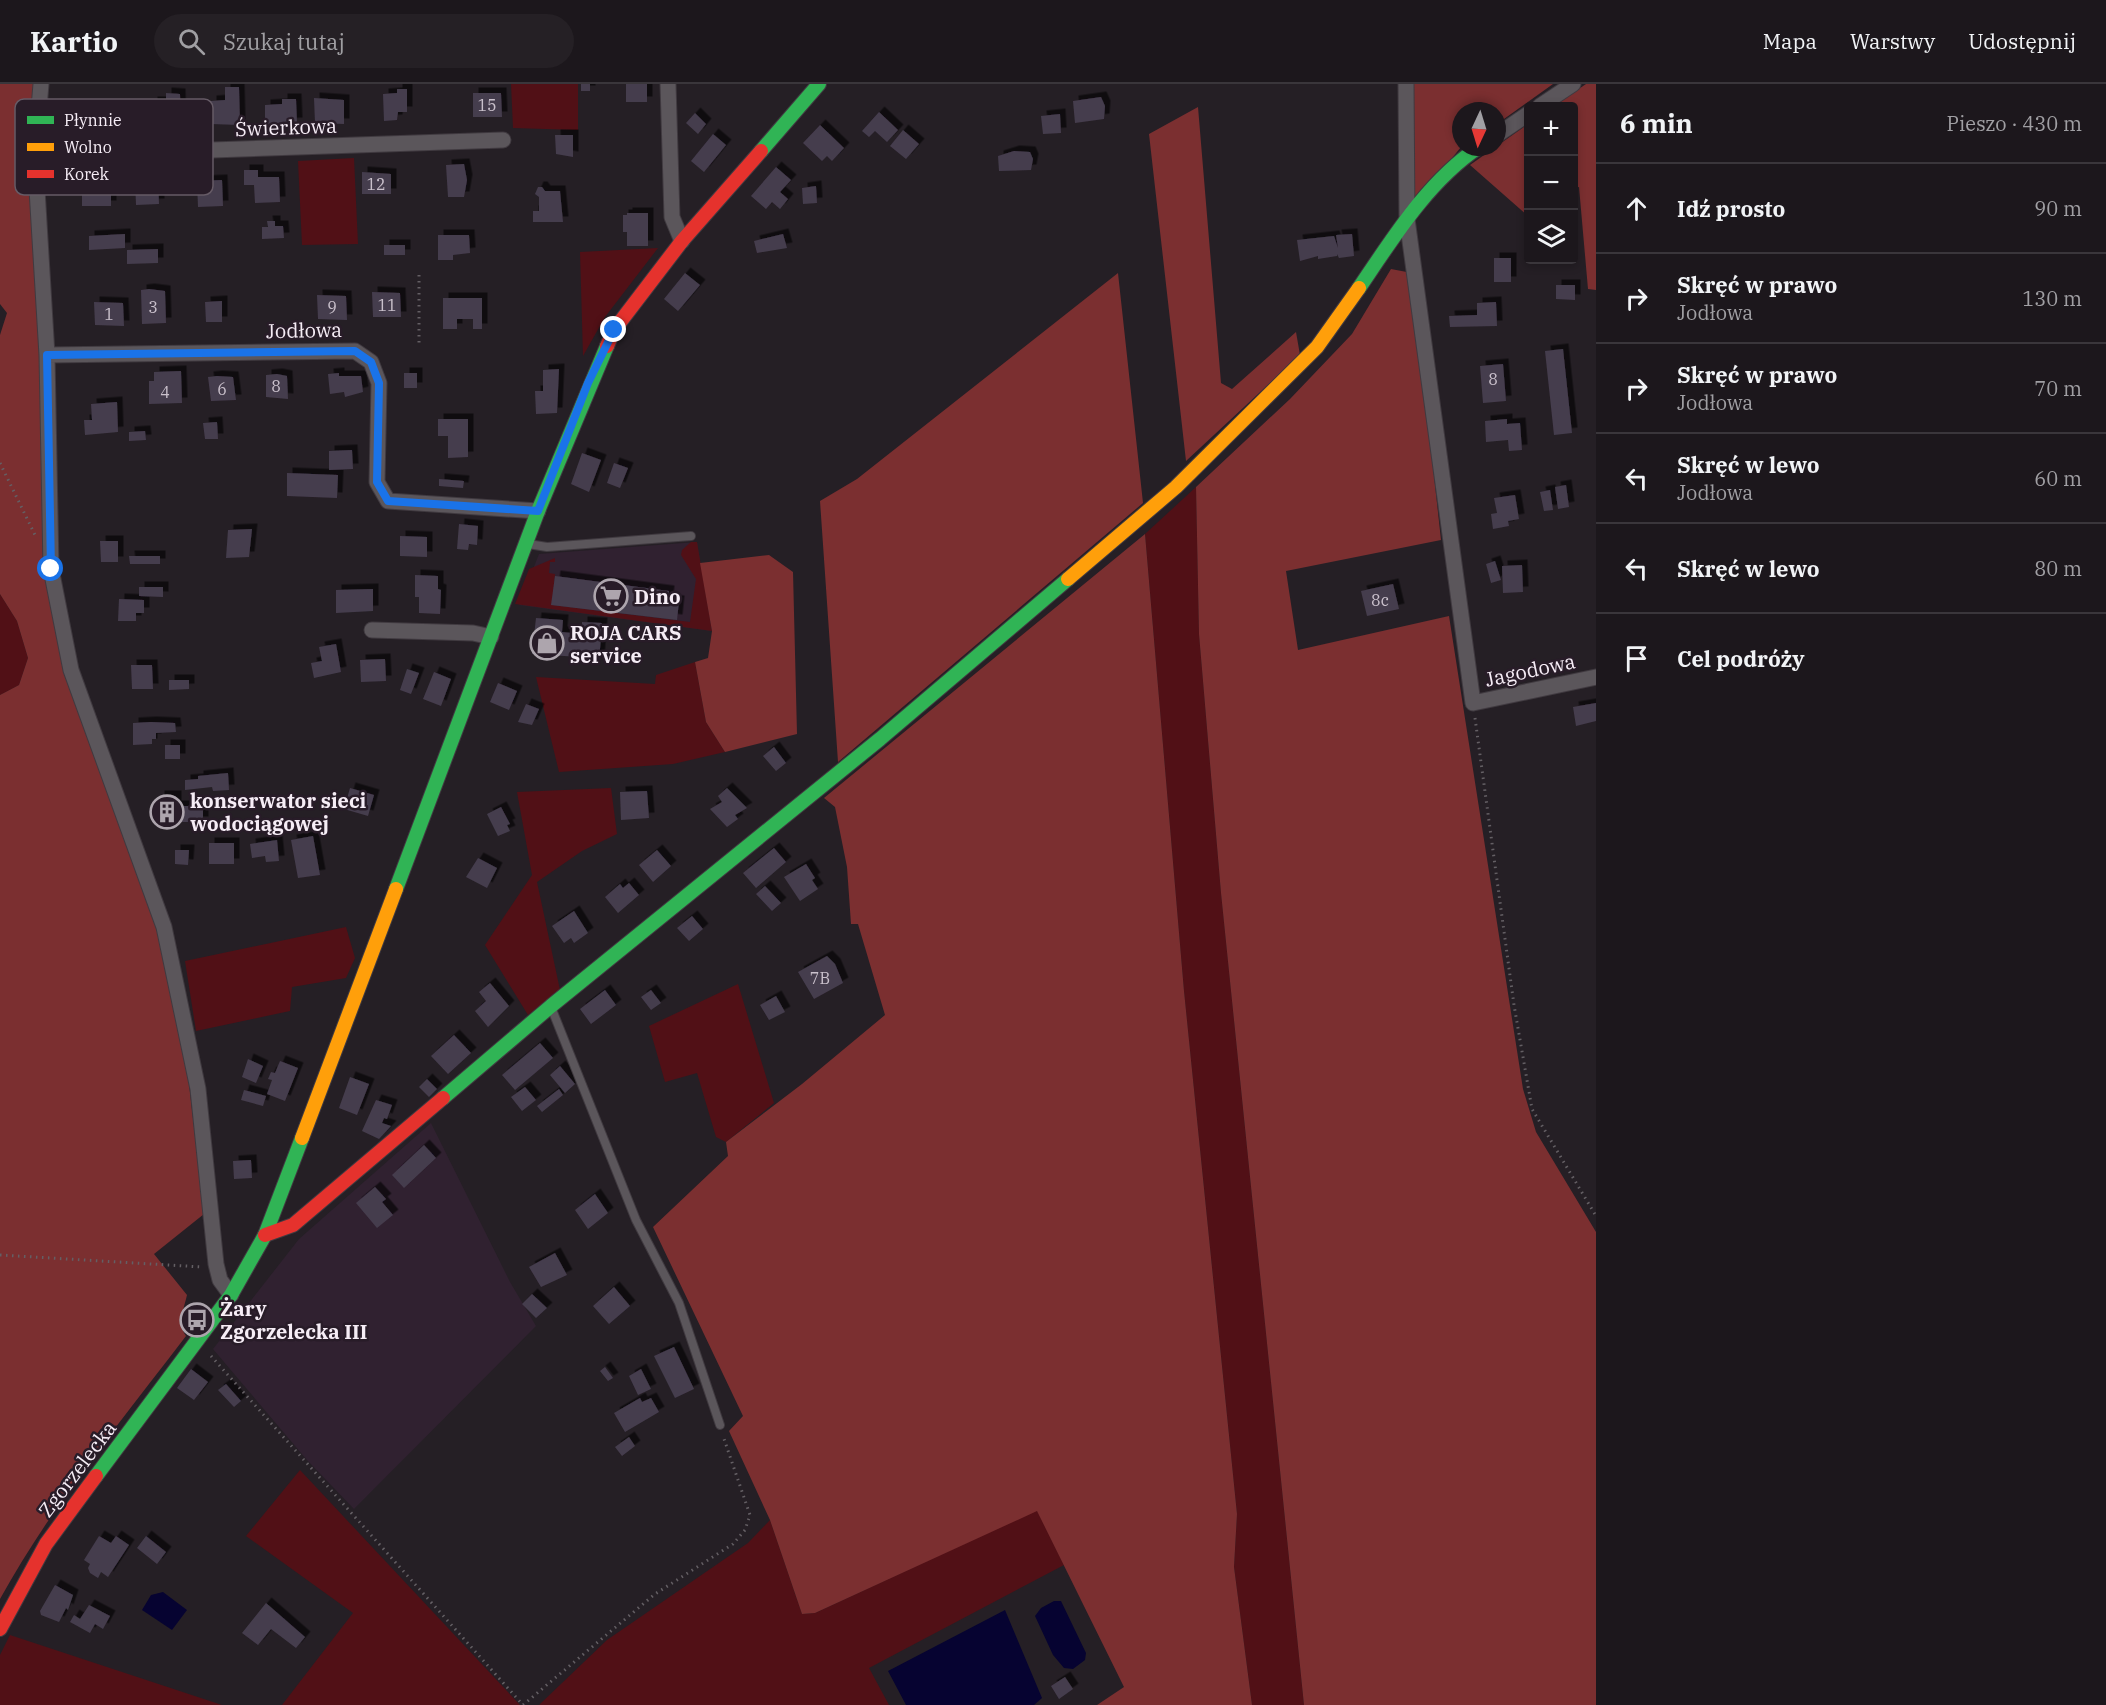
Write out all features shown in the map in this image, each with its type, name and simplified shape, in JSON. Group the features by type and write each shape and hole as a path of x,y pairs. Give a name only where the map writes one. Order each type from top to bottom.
{"main road":[{"name":"Zgorzelecka","path":"0,1629 46,1544 231,1295 265,1235 538,511 588,383 614,330 682,241 819,84"},
{"path":"265,1235 293,1225 551,1006 880,739 1176,487 1317,347 1407,219 1466,156"}],"street":[{"path":"40,99 41,84"},
{"path":"668,84 672,217 682,241"},
{"path":"1406,84 1407,219 1473,703"},
{"path":"1546,102 1573,84"},
{"path":"1506,129 1524,117"},
{"name":"Świerkowa","path":"213,150 503,140"},
{"path":"37,195 47,355 51,569 70,670 164,927 198,1089 216,1264 220,1280 231,1295"},
{"name":"Jodłowa","path":"47,355 355,351 371,362 379,383 377,482 388,501 538,511"},
{"path":"372,630 473,633 491,637"},
{"name":"Jagodowa","path":"1473,703 1596,678"}],"lane":[{"path":"526,544 547,547 691,536"},
{"path":"551,1006 636,1220 679,1303 720,1425"}],"path":[{"path":"419,275 419,344"},
{"path":"0,463 36,537"},
{"path":"1473,703 1514,1005 1532,1109 1596,1216"},
{"path":"0,1255 204,1267 216,1264"},
{"path":"197,1341 523,1705 655,1594 733,1544 745,1530 750,1515 720,1425"}],"shaded area":[{"path":"0,84 43,84 42,99 15,99 15,195 39,195 40,374 56,609 146,874 182,1023 204,1214 154,1254 187,1295 182,1321 186,1336 65,1497 20,1564 0,1599 0,695 19,685 28,658 17,621 0,594 0,335 7,313 0,304"},
{"path":"511,84 578,84 578,130 513,128"},
{"path":"1412,84 1553,84 1528,102 1524,102 1524,105 1506,118 1506,102 1452,102 1454,156 1406,214"},
{"path":"1586,84 1596,84 1596,290 1588,289 1578,187 1578,102 1560,102"},
{"path":"1198,107 1221,383 1232,389 1296,332 1300,355 1186,461 1149,134"},
{"path":"1524,127 1524,212 1470,165 1483,156 1506,156 1506,140"},
{"path":"354,158 358,244 302,245 298,161"},
{"path":"658,248 605,317 583,356 580,252"},
{"path":"1391,269 1412,273 1441,540 1286,571 1298,650 1449,616 1523,1089 1536,1132 1596,1232 1596,1705 1304,1705 1221,893 1199,634 1196,487 1290,399 1352,334"},
{"path":"1118,273 1143,503 838,762 820,501 857,479"},
{"path":"1196,487 1199,634 1221,893 1304,1705 1252,1705 1234,1567 1237,1514 1184,991 1145,534"},
{"path":"1145,534 1184,991 1237,1514 1234,1567 1252,1705 1097,1705 1124,1687 1037,1511 815,1613 802,1614 770,1520 729,1431 743,1416 653,1227 728,1156 726,1142 802,1084 885,1015 858,924 851,924 847,867 835,807 824,798"},
{"path":"691,542 697,542 712,631 515,604 529,569 555,558 555,562 550,562 549,573 555,574 552,605 690,622 696,579 681,555 682,550"},
{"path":"697,542 712,631 519,605 539,554"},
{"path":"769,555 793,572 797,734 725,752 706,722 695,662 708,658 712,631 700,563"},
{"path":"0,594 17,621 28,658 19,685 0,695"},
{"path":"695,662 706,722 725,752 673,764 559,772 536,677 655,684 656,675"},
{"path":"611,788 617,834 582,851 537,882 560,990 528,1015 485,945 532,875 517,792"},
{"path":"346,927 355,958 346,978 292,987 290,1011 196,1031 185,961"},
{"path":"738,984 774,1103 726,1142 716,1137 697,1073 665,1082 649,1026"},
{"path":"431,1123 510,1282 536,1326 354,1509 307,1460 213,1349 299,1239"},
{"path":"300,1470 520,1705 282,1705 353,1613 246,1536"},
{"path":"1037,1510 1064,1565 869,1668 889,1705 539,1705 607,1640 748,1543 770,1520 802,1614 815,1613"},
{"path":"163,1592 187,1610 172,1630 142,1610 151,1595"},
{"path":"1054,1601 1061,1601 1086,1653 1085,1660 1073,1669 1064,1668 1053,1655 1035,1616 1041,1608"},
{"path":"1005,1610 1042,1698 1034,1705 906,1705 888,1671"},
{"path":"10,1635 222,1705 0,1705 0,1655"}],"building":[{"path":"581,84 590,84 590,91 581,91"},
{"path":"626,84 647,84 647,102 626,102"},
{"path":"225,87 239,87 240,125 213,124 213,101 225,100"},
{"path":"397,89 407,89 407,112 398,112 397,120 384,121 383,94 397,93"},
{"path":"166,93 180,94 180,99 166,99"},
{"path":"473,93 501,93 502,117 473,117"},
{"path":"1101,97 1105,106 1104,119 1075,123 1073,101"},
{"path":"314,98 344,100 344,124 315,123"},
{"path":"282,99 296,99 297,123 265,125 265,105 282,104"},
{"path":"879,112 898,130 887,142 875,131 869,137 862,131"},
{"path":"695,113 706,124 698,134 686,123"},
{"path":"1060,114 1061,133 1043,134 1041,116"},
{"path":"820,125 844,148 832,161 827,156 822,161 803,143"},
{"path":"903,130 919,144 906,159 890,146"},
{"path":"713,134 726,145 704,172 691,161"},
{"path":"555,135 573,135 573,157 556,154"},
{"path":"1014,151 1030,152 1033,159 1031,170 999,171 998,156"},
{"path":"464,164 467,180 464,197 448,197 446,165"},
{"path":"776,167 791,180 780,192 788,199 780,209 772,202 766,209 751,196"},
{"path":"244,170 258,170 258,177 279,177 280,202 255,203 254,185 244,185"},
{"path":"362,172 391,174 391,194 362,194"},
{"path":"213,180 222,180 223,206 198,207 198,195 213,195"},
{"path":"816,186 817,203 803,204 802,188"},
{"path":"538,187 542,187 545,191 560,191 563,222 533,222 533,211 539,211 539,197 535,194"},
{"path":"82,195 111,195 111,206 82,206"},
{"path":"136,195 159,195 159,204 136,205"},
{"path":"648,213 648,246 627,246 627,232 623,232 623,215"},
{"path":"267,221 275,221 275,226 283,226 284,238 262,239 262,227 268,227"},
{"path":"125,234 125,248 89,250 89,236"},
{"path":"783,234 787,248 757,253 754,241"},
{"path":"1352,234 1354,256 1339,258 1337,254 1337,256 1318,259 1318,256 1300,261 1297,240 1334,236 1338,248 1336,235"},
{"path":"438,235 469,235 470,253 453,255 453,260 438,260"},
{"path":"384,245 405,245 405,255 384,255"},
{"path":"158,249 158,263 127,264 127,250"},
{"path":"1494,258 1511,258 1511,282 1494,282"},
{"path":"685,273 700,285 678,311 664,299"},
{"path":"1556,285 1575,285 1575,300 1556,299"},
{"path":"141,290 165,291 166,323 142,324"},
{"path":"372,292 400,293 401,317 373,317"},
{"path":"317,295 346,296 347,320 318,319"},
{"path":"443,298 482,298 482,329 473,329 473,319 457,319 457,329 443,329"},
{"path":"222,301 222,322 206,322 205,302"},
{"path":"94,302 123,303 124,326 95,325"},
{"path":"1496,302 1497,326 1450,327 1449,316 1477,315 1477,303"},
{"path":"1563,349 1572,433 1554,435 1545,351"},
{"path":"1503,364 1506,401 1483,403 1480,366"},
{"path":"559,369 557,413 536,414 535,391 543,391 543,370"},
{"path":"181,371 182,403 149,404 149,381 154,381 154,372"},
{"path":"339,373 339,376 361,376 363,392 345,397 344,392 330,394 328,374"},
{"path":"404,373 417,373 417,388 404,388"},
{"path":"266,375 287,376 288,399 266,397"},
{"path":"208,377 233,377 236,400 211,401"},
{"path":"117,402 118,432 85,435 84,420 92,420 91,404"},
{"path":"438,419 468,419 468,457 448,458 448,436 438,436"},
{"path":"1507,419 1507,424 1520,423 1522,450 1509,451 1508,440 1486,442 1485,421"},
{"path":"217,422 218,439 205,439 203,423"},
{"path":"145,431 146,440 129,441 129,432"},
{"path":"352,450 353,469 329,470 329,451"},
{"path":"582,453 601,460 589,492 571,484"},
{"path":"614,463 628,468 620,488 607,483"},
{"path":"287,473 338,475 337,498 287,496"},
{"path":"439,479 464,481 463,488 439,486"},
{"path":"1566,485 1569,507 1558,509 1555,487"},
{"path":"1550,490 1553,510 1544,511 1540,492"},
{"path":"1515,495 1519,519 1508,521 1509,526 1493,529 1491,514 1497,513 1494,498"},
{"path":"459,524 478,526 477,545 469,544 468,550 457,549"},
{"path":"252,529 249,557 226,558 228,530"},
{"path":"400,536 427,537 427,557 400,556"},
{"path":"100,541 118,541 118,562 101,562"},
{"path":"129,556 160,556 160,564 130,564"},
{"path":"1495,561 1501,580 1491,583 1486,564"},
{"path":"1522,565 1523,592 1503,593 1502,566"},
{"path":"415,575 438,576 438,589 441,590 440,614 419,613 419,597 415,597"},
{"name":"Dino","path":"555,576 669,591 668,600 679,601 677,620 551,605"},
{"path":"1393,584 1399,609 1367,616 1361,591"},
{"path":"139,587 163,587 163,597 139,596"},
{"path":"373,589 373,611 336,613 336,590"},
{"path":"119,599 144,600 144,613 136,613 136,621 118,621"},
{"path":"536,618 563,620 562,632 582,634 582,622 602,623 599,662 579,661 580,657 532,654"},
{"path":"336,644 341,672 314,678 311,663 322,661 319,647"},
{"path":"385,659 386,681 361,682 360,660"},
{"path":"131,665 152,665 153,689 132,689"},
{"path":"407,669 419,673 411,694 400,690"},
{"path":"434,672 451,679 441,706 423,699"},
{"path":"169,680 189,680 189,689 169,690"},
{"path":"498,683 517,691 509,710 490,702"},
{"path":"1596,703 1596,721 1576,726 1573,707"},
{"path":"526,704 539,709 532,725 518,722"},
{"path":"133,723 175,723 176,732 156,733 156,739 152,739 152,744 133,745"},
{"path":"165,745 180,745 180,759 165,759"},
{"path":"774,747 786,763 776,771 763,756"},
{"path":"228,773 229,790 213,791 212,787 185,790 185,780 198,779 198,776"},
{"path":"350,788 374,795 368,816 344,809"},
{"path":"727,788 747,808 735,815 738,819 727,827 710,809 722,802 718,796"},
{"path":"647,791 649,818 621,820 620,792"},
{"path":"159,796 176,796 176,806 203,806 203,822 176,822 176,817 159,818"},
{"path":"501,807 510,824 507,825 510,831 498,836 487,814"},
{"path":"313,836 320,875 298,878 291,840"},
{"path":"277,840 279,861 266,862 265,856 252,858 250,844"},
{"path":"209,843 234,843 234,864 209,864"},
{"path":"774,848 786,862 756,888 743,873"},
{"path":"175,850 189,850 188,865 175,864"},
{"path":"657,850 671,866 653,882 639,865"},
{"path":"478,858 497,868 487,888 466,877"},
{"path":"806,864 815,878 812,880 818,889 800,901 784,877"},
{"path":"629,883 639,895 618,913 605,897 620,884 623,888"},
{"path":"765,886 781,903 772,911 756,894"},
{"path":"574,911 588,933 574,943 571,938 564,943 552,926"},
{"path":"692,916 703,929 689,941 677,928"},
{"path":"827,956 835,964 843,983 814,999 798,972"},
{"path":"490,983 509,1006 488,1027 475,1011 486,1001 479,992"},
{"path":"605,990 616,1005 591,1024 580,1009"},
{"path":"651,990 661,1003 651,1010 641,997"},
{"path":"776,996 785,1012 769,1020 760,1005"},
{"path":"454,1035 471,1053 448,1074 431,1056"},
{"path":"540,1043 553,1058 515,1090 502,1075"},
{"path":"248,1059 263,1066 256,1083 242,1077"},
{"path":"280,1061 298,1068 285,1101 267,1094 272,1080 268,1079 271,1072 275,1073"},
{"path":"560,1066 575,1084 565,1093 550,1075"},
{"path":"350,1077 369,1084 357,1115 339,1108"},
{"path":"427,1079 437,1089 429,1097 419,1087"},
{"path":"525,1087 536,1100 522,1111 511,1097"},
{"path":"559,1089 563,1095 542,1112 537,1106"},
{"path":"244,1090 266,1096 263,1106 241,1100"},
{"path":"376,1100 392,1105 387,1119 384,1118 382,1123 391,1126 379,1139 362,1131"},
{"path":"424,1145 436,1158 404,1188 392,1175"},
{"path":"251,1160 252,1178 234,1179 233,1161"},
{"path":"375,1187 386,1199 382,1202 393,1215 377,1228 356,1203"},
{"path":"595,1194 608,1213 588,1229 575,1210"},
{"path":"555,1253 567,1275 541,1287 529,1267"},
{"path":"614,1287 630,1306 609,1324 593,1306"},
{"path":"532,1294 547,1308 536,1318 522,1304"},
{"path":"190,1317 191,1331 185,1331 184,1318"},
{"path":"674,1347 694,1389 675,1398 654,1356"},
{"path":"605,1367 613,1378 608,1381 600,1371"},
{"path":"191,1369 208,1382 194,1400 177,1388"},
{"path":"641,1369 651,1389 638,1395 629,1376"},
{"path":"226,1384 241,1401 234,1407 218,1390"},
{"path":"640,1398 642,1402 651,1398 659,1412 625,1432 614,1413"},
{"path":"629,1437 635,1446 622,1456 615,1447"},
{"path":"99,1536 111,1543 116,1536 129,1545 108,1577 101,1572 98,1578 90,1573 88,1568 90,1564 84,1560"},
{"path":"146,1536 166,1552 157,1564 137,1548"},
{"path":"55,1585 73,1595 68,1610 66,1608 59,1622 41,1615 40,1611"},
{"path":"266,1603 305,1637 296,1648 271,1629 258,1645 242,1633"},
{"path":"89,1605 110,1616 103,1629 95,1624 90,1633 70,1622 74,1615 80,1619"},
{"path":"1065,1677 1073,1689 1059,1699 1051,1686"}],"traffic: fast":[{"path":"761,151 819,84"},
{"path":"1359,288 1398,230 1428,193 1467,156"},
{"path":"396,889 538,511 607,346"},
{"path":"443,1098 551,1006 880,739 1068,579"},
{"path":"96,1476 231,1295 265,1235 302,1138"}],"traffic: slow":[{"path":"1068,579 1176,487 1317,347 1359,288"},
{"path":"302,1138 396,889"}],"traffic: jam":[{"path":"607,346 614,330 682,241 761,151"},
{"path":"265,1235 293,1225 443,1098"},
{"path":"0,1629 46,1544 96,1476"}],"place":[{"name":"Dino","path":"611,596"},
{"name":"ROJA CARS service","path":"547,643"},
{"name":"konserwator sieci wodociągowej","path":"167,812"},
{"name":"Żary Zgorzelecka III","path":"197,1320"}],"route":[{"path":"51,569 47,355 355,351 371,362 379,383 377,482 388,501 538,511 588,383 614,330"}]}
